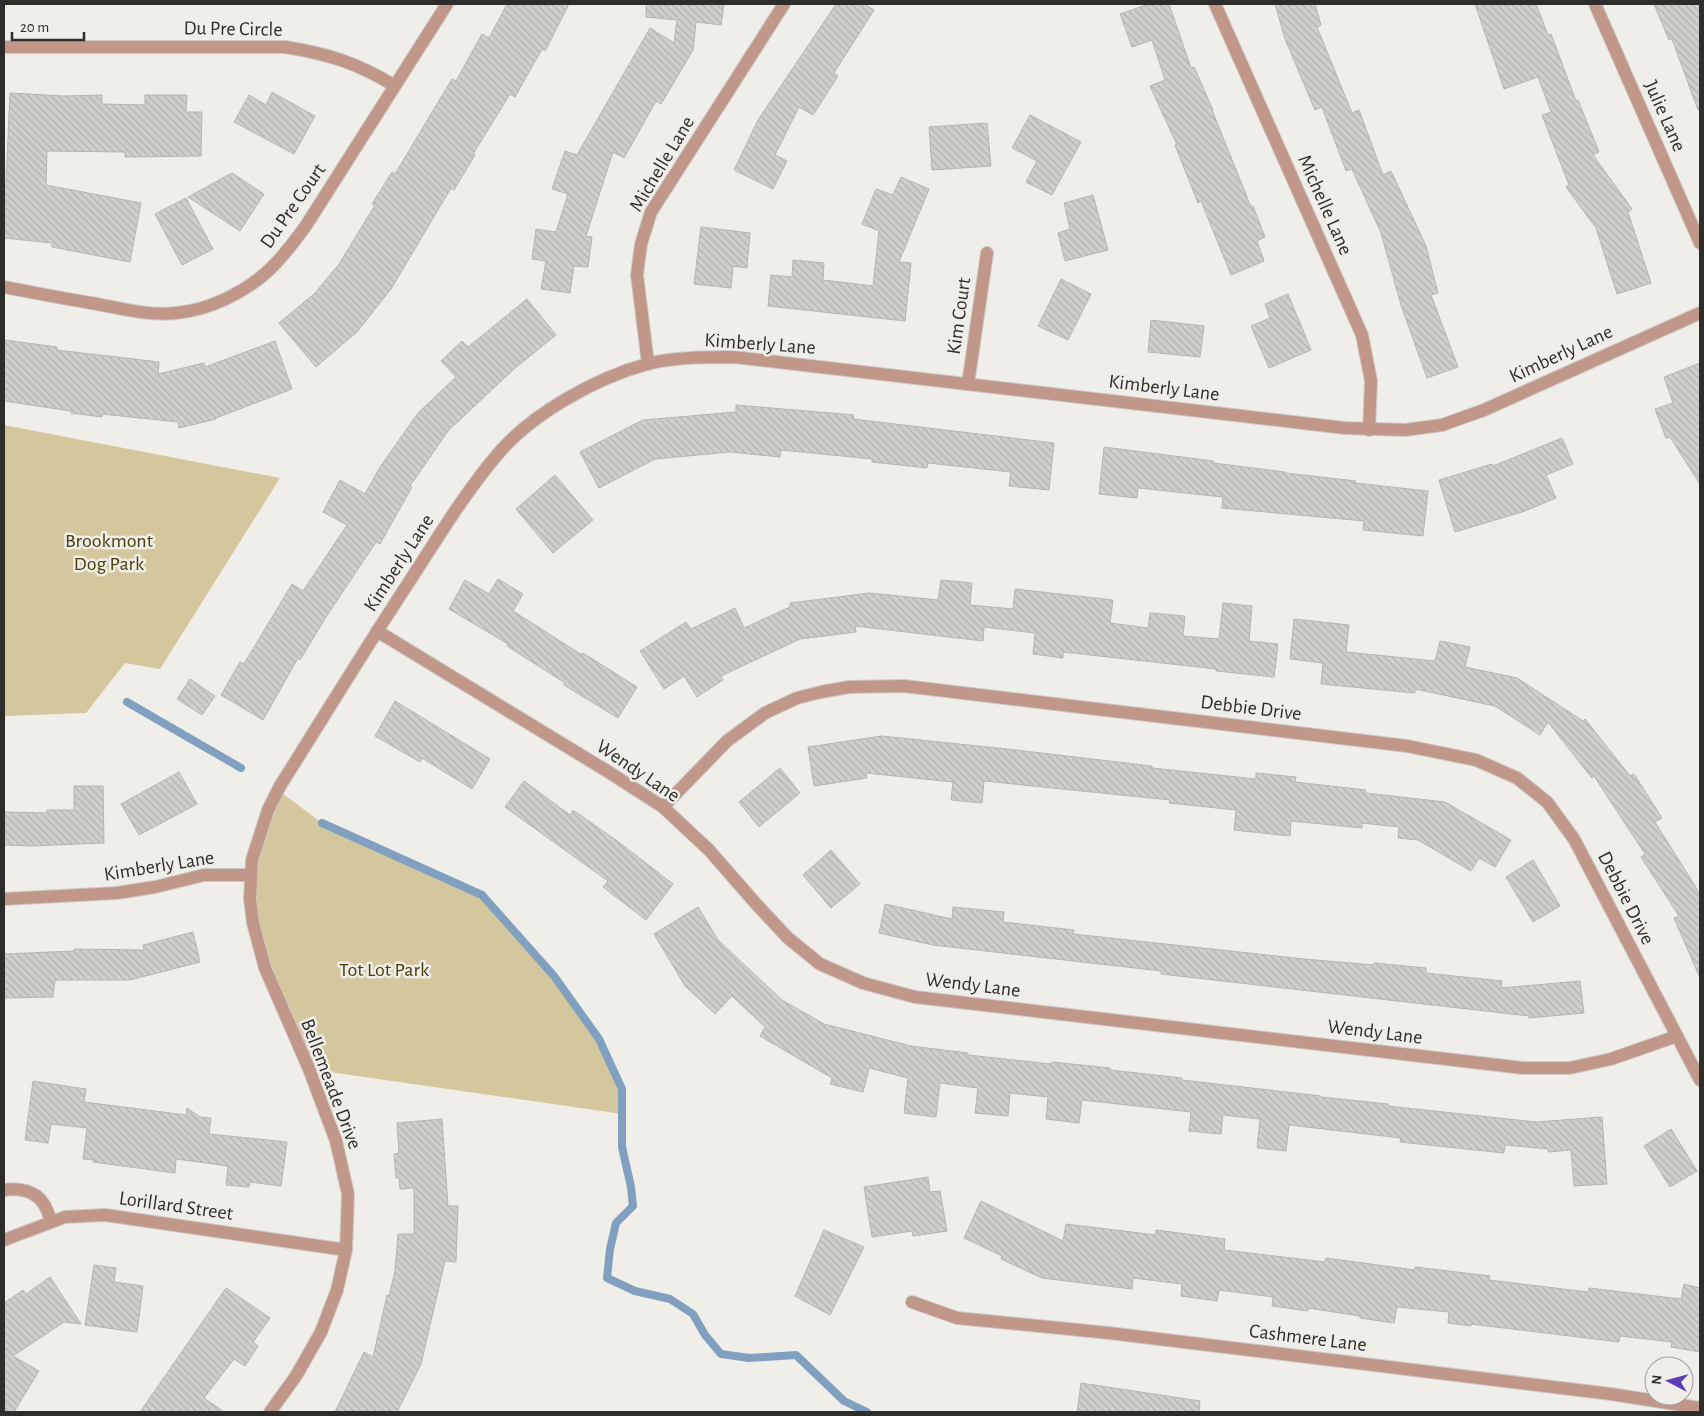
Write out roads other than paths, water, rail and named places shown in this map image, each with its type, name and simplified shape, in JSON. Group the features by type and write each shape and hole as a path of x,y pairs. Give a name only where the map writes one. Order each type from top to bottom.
{"street":[{"name":"Du Pre Court","path":"4,287 150,313 176,313 200,308 236,293 268,272 289,249 307,224 447,4"},
{"name":"Michelle Lane","path":"648,364 637,276 641,244 651,212 784,4"},
{"name":"Michelle Lane","path":"1215,4 1362,335 1371,381 1368,430"},
{"name":"Julie Lane","path":"1595,4 1700,243"},
{"name":"Du Pre Circle","path":"4,47 285,48 313,51 340,59 368,70 395,86"},
{"name":"Kim Court","path":"968,384 987,253"},
{"name":"Kimberly Lane","path":"4,899 117,893 155,887 204,875 251,875 252,860 261,829 280,786 471,488 498,453 531,423 566,398 595,384 648,364 690,358 734,357 1345,428 1405,430 1442,425 1484,410 1700,313"},
{"name":"Wendy Lane","path":"377,632 599,766 663,807 709,850 788,938 820,964 863,984 915,997 1523,1068 1570,1068 1611,1059 1677,1036"},
{"name":"Debbie Drive","path":"663,807 727,741 765,713 797,698 848,687 904,686 1397,745 1476,760 1517,778 1547,802 1578,847 1700,1080"},
{"name":"Bellemeade Drive","path":"251,875 250,899 253,923 265,968 307,1064 336,1141 348,1194 346,1250 337,1290 321,1332 296,1376 270,1412"},
{"path":"4,1190 17,1188 30,1192 43,1202 51,1221"},
{"name":"Lorillard Street","path":"4,1240 65,1216 105,1215 346,1250"},
{"name":"Cashmere Lane","path":"912,1302 957,1318 1109,1333 1572,1389 1658,1400 1700,1408"}],"waterway":[{"path":"127,702 241,768"},
{"path":"322,823 482,895 554,976 599,1039 622,1089 622,1147 631,1187 633,1206 616,1223 610,1249 607,1278 635,1291 670,1299 693,1314 705,1335 721,1354 749,1358 796,1355 844,1401 867,1412"}],"park label":[{"name":"Brookmont Dog Park","path":"109,552"},
{"name":"Tot Lot Park","path":"384,970"}]}
